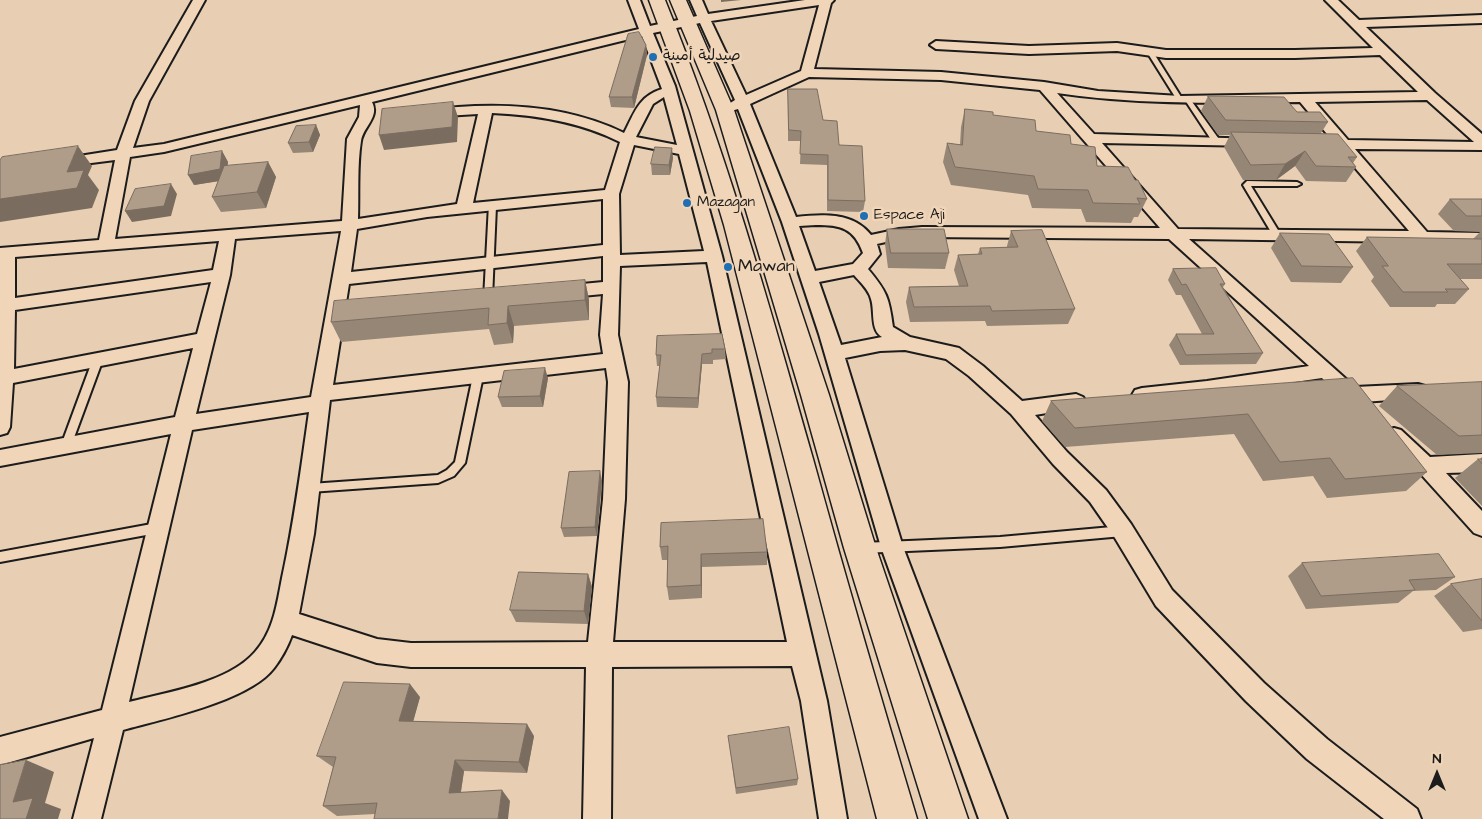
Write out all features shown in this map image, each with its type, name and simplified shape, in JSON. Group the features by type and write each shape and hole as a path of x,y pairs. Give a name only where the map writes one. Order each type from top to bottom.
{"highway":[{"path":"657,0 680,16 734,106 860,548 948,819"},
{"path":"680,16 690,82 713,150 744,254 842,627 897,819"}],"street":[{"path":"106,244 123,155 142,101 198,0"},
{"path":"634,0 680,16"},
{"path":"47,165 164,148 364,99 680,16 826,0 807,73"},
{"path":"1331,0 1430,96 1482,141"},
{"path":"680,16 669,91 714,256 814,701 833,819"},
{"path":"1357,24 1482,19"},
{"path":"936,45 1029,50 1117,47 1166,54 1295,54 1385,51"},
{"path":"993,819 892,547 834,353 790,222 734,106 807,73 940,76 1044,86 1098,95 1184,100 1430,96"},
{"path":"1044,86 1174,235 1326,370 1426,466 1482,526"},
{"path":"597,819 600,655 614,499 618,382 609,335 612,287 611,194 628,140 648,102 654,96 669,91"},
{"path":"1303,97 1423,237"},
{"path":"0,751 206,694 239,680 264,660 279,637 285,621 303,534 321,398 345,312 341,279 350,225 354,139 366,117 368,107 364,99"},
{"path":"412,114 486,109 522,110 578,120 611,131 628,140 685,151"},
{"path":"464,209 486,109"},
{"path":"366,117 385,116"},
{"path":"1460,122 1482,121"},
{"path":"1090,138 1266,143"},
{"path":"1304,144 1482,146"},
{"path":"0,427 4,378 4,253 350,225 427,212 611,194"},
{"path":"790,222 814,220 848,222 869,241 872,254 858,269 809,278"},
{"path":"869,241 899,234 922,232 1482,238"},
{"path":"87,819 157,528 206,339 221,275 228,234"},
{"path":"341,279 489,264 611,255 714,256"},
{"path":"858,269 876,290 880,299 884,330 905,343"},
{"path":"3,305 221,275"},
{"path":"545,293 612,287"},
{"path":"469,300 507,297"},
{"path":"4,378 98,358 206,339"},
{"path":"834,353 880,344 905,343 952,353 1018,409 1060,458 1098,496 1123,531 1164,598 1255,692 1317,749 1408,819"},
{"path":"0,458 67,443 321,398 478,376 613,360"},
{"path":"1122,397 1207,388 1326,370"},
{"path":"1351,395 1435,390"},
{"path":"1018,409 1094,400"},
{"path":"1426,466 1482,463"},
{"path":"285,621 377,651 411,655 802,654"}],"lane":[{"path":"1150,52 1217,142"},
{"path":"1277,235 1247,185 1250,182 1297,184"},
{"path":"488,299 492,206"},
{"path":"67,443 98,358"},
{"path":"310,488 438,479 448,476 456,470 460,463 478,376"},
{"path":"0,557 157,528"},
{"path":"860,548 1000,542 1123,531"}],"building":[{"path":"639,32 646,45 632,97 609,97 628,34"},
{"path":"788,89 817,89 823,120 837,121 839,145 862,146 865,201 828,200 828,155 800,154 801,131 789,130"},
{"path":"1208,96 1284,97 1297,112 1320,112 1328,122 1226,120"},
{"path":"453,102 452,127 379,135 382,109"},
{"path":"965,109 993,112 993,115 1035,120 1036,131 1070,135 1071,144 1095,147 1097,166 1128,167 1135,180 1138,180 1147,199 1137,198 1140,204 1093,203 1088,190 1038,189 1034,176 955,167 947,143 962,145"},
{"path":"316,125 309,142 288,143 296,126"},
{"path":"1231,132 1338,134 1357,157 1348,157 1356,167 1316,166 1305,151 1285,164 1251,165"},
{"path":"78,146 67,172 84,170 77,188 0,199 0,160 2,157"},
{"path":"655,147 672,148 669,165 651,164"},
{"path":"222,151 220,169 188,175 191,156"},
{"path":"268,162 257,192 212,197 224,166"},
{"path":"171,184 164,206 125,211 135,189"},
{"path":"1450,199 1482,199 1482,216 1467,216"},
{"path":"887,229 944,229 949,253 891,253"},
{"path":"1042,230 1075,309 992,311 990,306 914,307 909,287 968,286 958,255 982,254 980,248 1018,247 1011,231"},
{"path":"1280,233 1329,234 1353,267 1302,266"},
{"path":"1367,237 1482,239 1482,264 1447,264 1469,289 1445,289 1448,292 1403,292 1382,266 1388,266"},
{"path":"1216,268 1225,284 1220,284 1263,353 1186,355 1176,334 1214,334 1186,284 1182,285 1173,269"},
{"path":"585,280 585,300 508,306 507,323 488,325 489,308 331,322 334,301"},
{"path":"722,334 725,349 712,349 712,353 702,354 698,398 656,397 661,355 656,355 657,336"},
{"path":"545,368 540,396 498,397 504,371"},
{"path":"1353,378 1427,472 1345,479 1330,458 1280,462 1248,414 1075,428 1051,401"},
{"path":"1482,382 1482,435 1459,436 1397,386"},
{"path":"600,471 595,527 561,528 569,472"},
{"path":"763,519 767,552 701,554 701,585 667,587 668,546 660,547 661,523"},
{"path":"1439,554 1455,577 1409,580 1415,590 1321,596 1302,563"},
{"path":"519,572 588,574 584,611 510,610"},
{"path":"1482,579 1482,621 1451,584"},
{"path":"344,682 410,684 399,721 527,724 519,762 455,760 449,793 502,790 498,819 374,819 377,803 323,806 336,757 317,756"},
{"path":"789,727 798,779 736,788 728,736"},
{"path":"26,760 13,802 33,798 26,819 0,819 0,765"}],"place":[{"name":"صيدلية أمينة","path":"653,57"},
{"name":"Mazagan","path":"687,203"},
{"name":"Espace Aji","path":"864,216"},
{"name":"Mawan","path":"728,267"}]}
